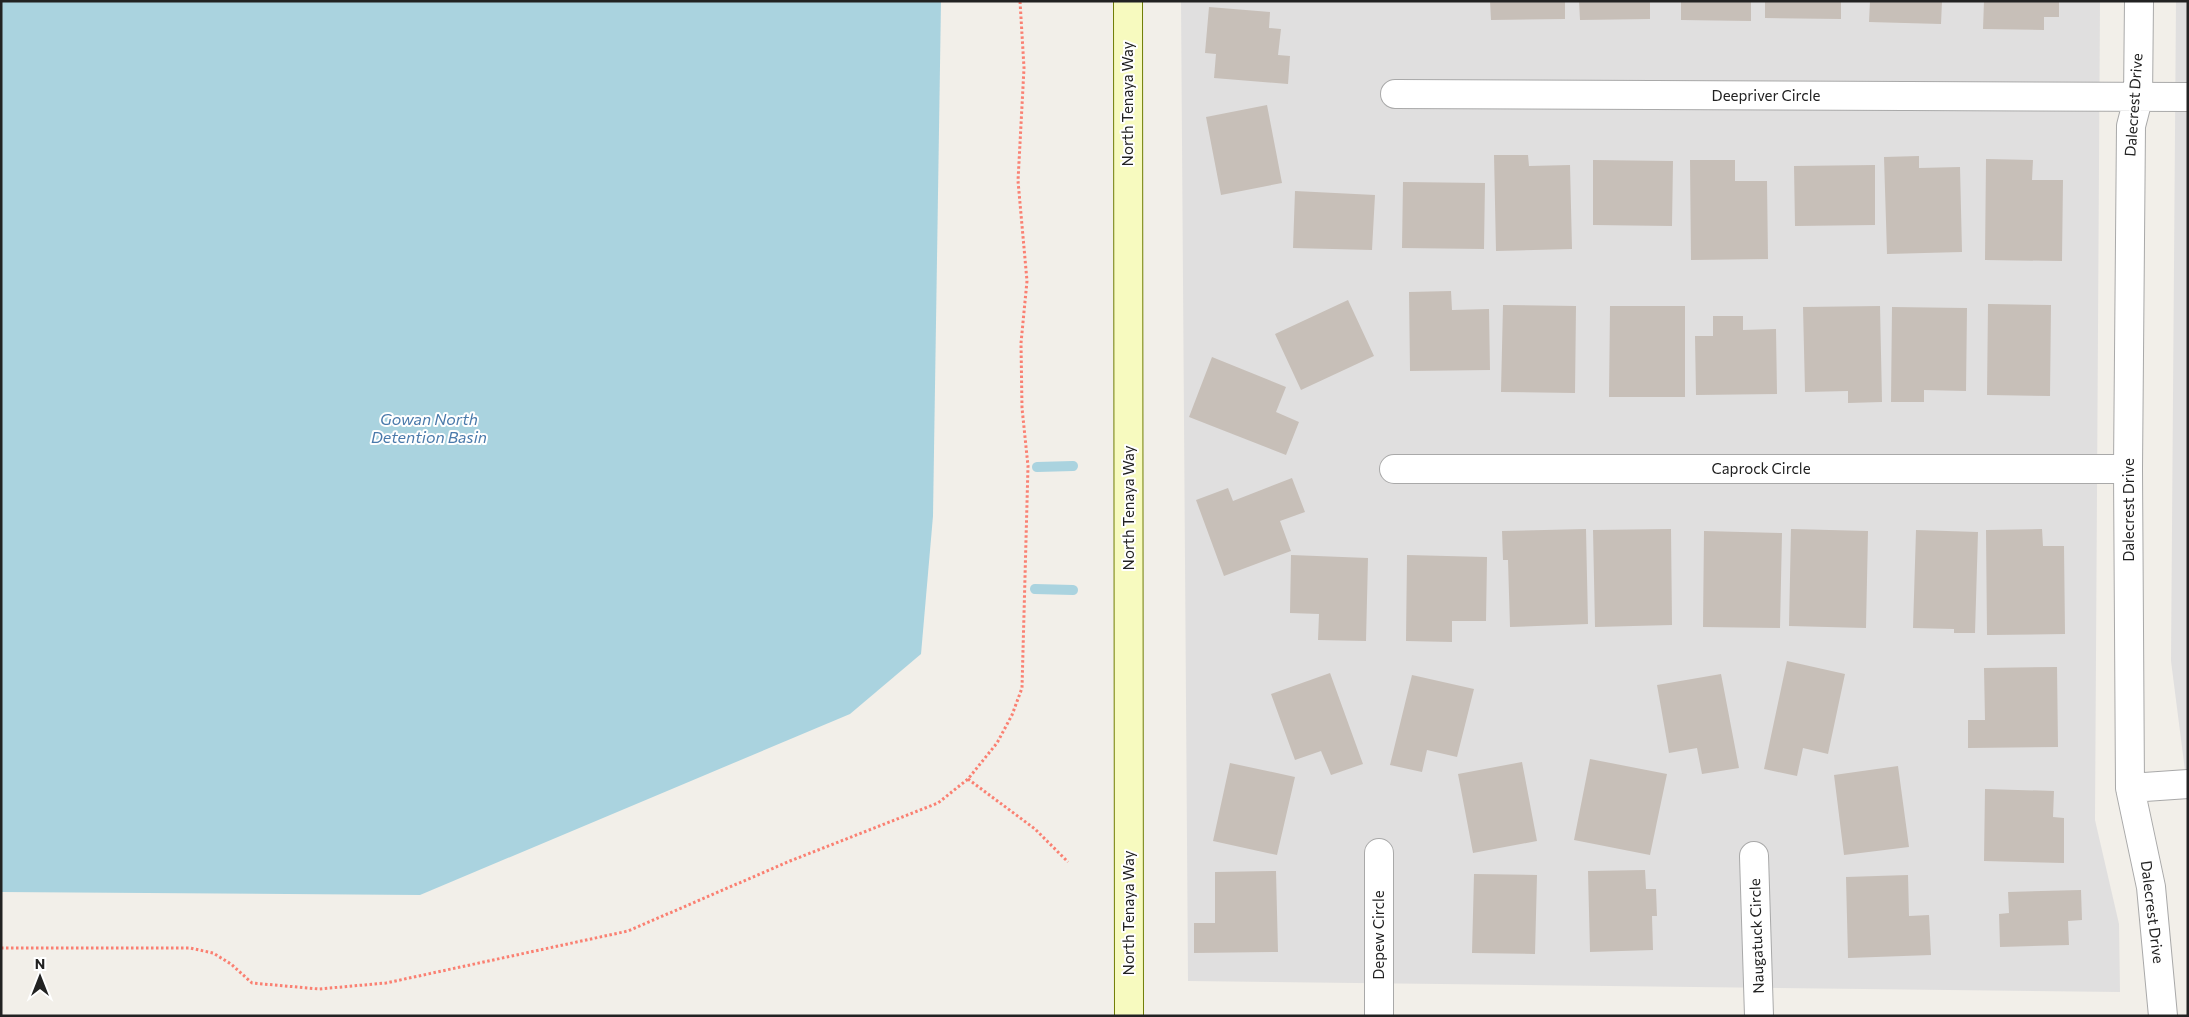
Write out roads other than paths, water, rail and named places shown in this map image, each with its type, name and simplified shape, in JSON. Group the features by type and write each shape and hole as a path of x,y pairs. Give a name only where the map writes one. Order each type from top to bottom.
{"main road":[{"name":"North Tenaya Way","path":"1128,1 1129,1016"}],"street":[{"name":"Dalecrest Drive","path":"2139,1 2138,98 2130,126 2128,468 2130,788 2151,887 2164,1016"},
{"name":"Deepriver Circle","path":"1395,94 2188,97"},
{"name":"Caprock Circle","path":"1394,469 2128,468"},
{"path":"2130,788 2188,784"},
{"name":"Depew Circle","path":"1379,853 1379,1016"},
{"name":"Naugatuck Circle","path":"1754,856 1760,1016"}],"water":[{"name":"Gowan North Detention Basin","path":"1,1 941,1 933,516 921,654 850,714 420,895 1,892"}],"waterway":[{"path":"1037,467 1073,466"},
{"path":"1035,589 1073,590"}]}
